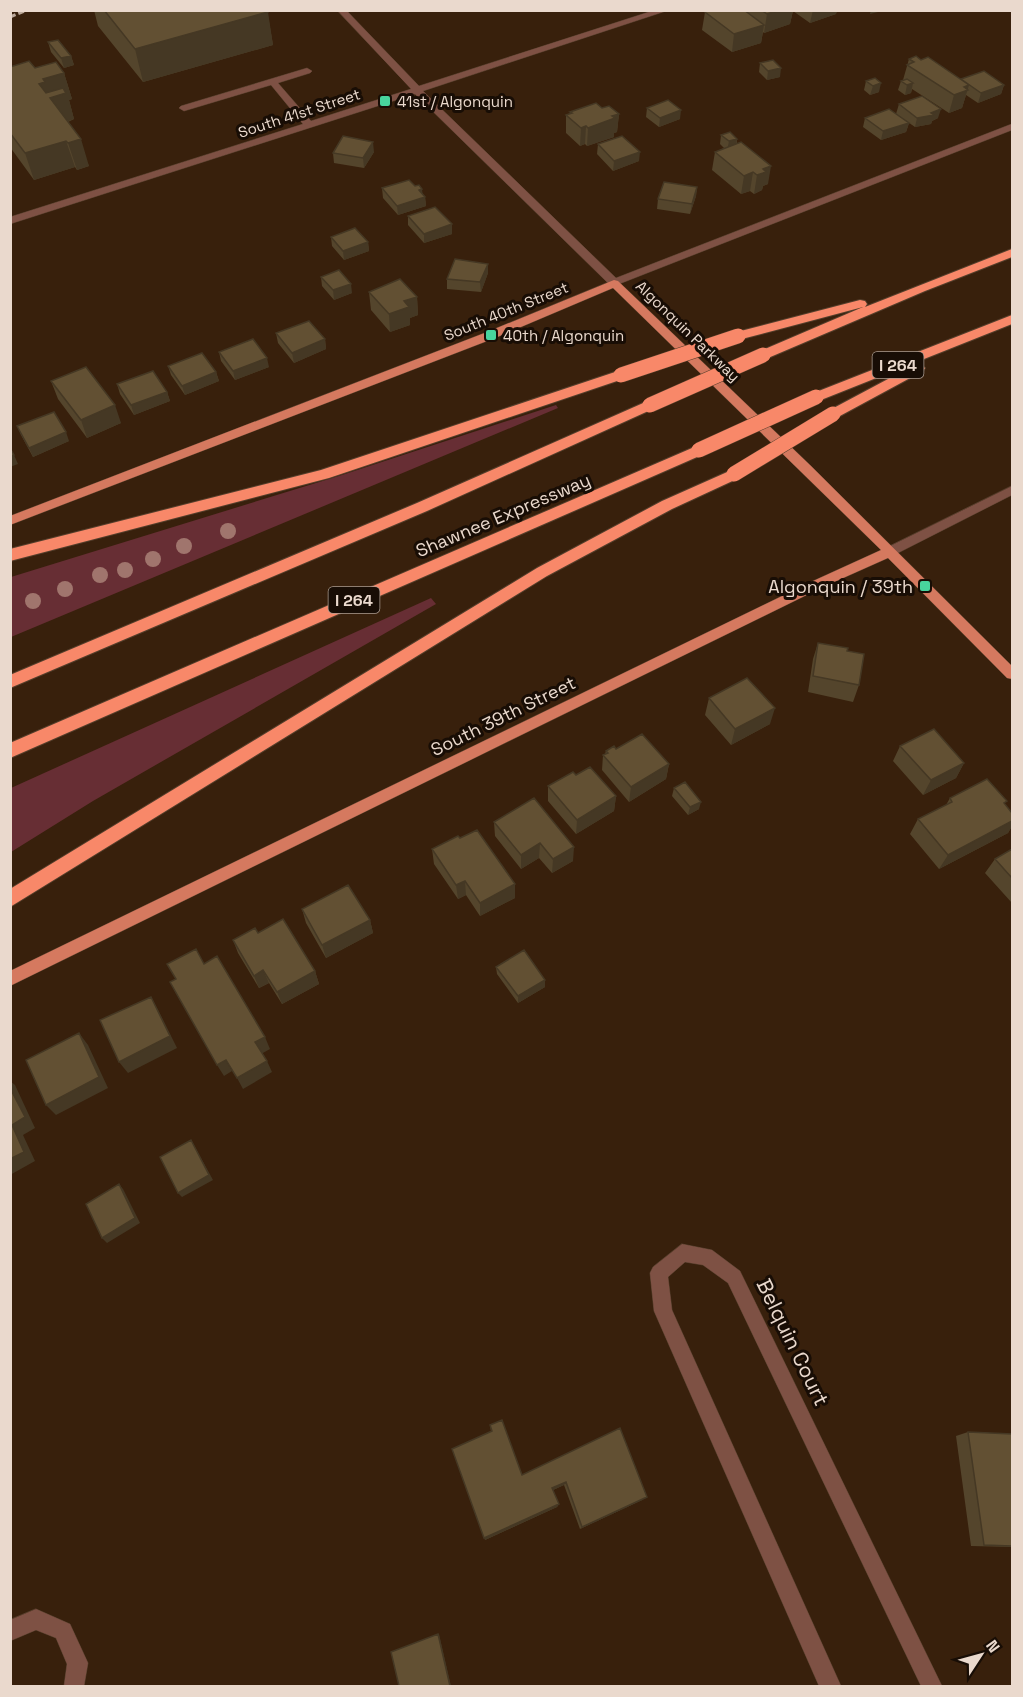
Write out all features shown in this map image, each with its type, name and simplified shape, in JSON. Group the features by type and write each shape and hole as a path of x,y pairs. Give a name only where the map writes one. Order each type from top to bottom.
{"highway":[{"path":"10,682 422,507 763,355 920,288 1012,253"},
{"path":"10,555 324,474 738,336 920,288"},
{"name":"Shawnee Expressway","path":"10,751 816,397 980,334 1012,319"},
{"path":"10,899 542,572 667,505 734,474 833,414 980,334"}],"main road":[{"name":"South 40th Street","path":"10,521 491,335 614,283"},
{"name":"Algonquin Parkway","path":"614,283 1012,674"},
{"name":"South 39th Street","path":"10,979 818,584 889,552"}],"street":[{"name":"Algonquin Parkway","path":"341,10 417,90 614,283"},
{"name":"South 41st Street","path":"10,221 665,10"},
{"path":"184,108 307,72"},
{"path":"273,82 309,125"},
{"name":"South 40th Street","path":"614,283 1012,127"},
{"name":"South 39th Street","path":"889,552 1012,490"},
{"name":"Belquin Court","path":"830,1686 663,1311 659,1273 682,1253 706,1256 734,1277 932,1686"},
{"path":"10,1631 36,1619 63,1631 78,1663 74,1686"}],"shaded area":[{"path":"556,405 558,408 11,637 11,577 342,475"},
{"path":"431,598 436,604 93,801 11,852 11,788"}],"building":[{"path":"104,10 267,10 268,12 135,49"},
{"path":"708,10 744,10 764,25 734,34 705,12"},
{"path":"761,10 779,10 767,14"},
{"path":"58,40 71,56 61,58 48,42"},
{"path":"916,56 921,60 928,57 969,85 964,87 968,90 954,95 907,65 914,62 909,59"},
{"path":"773,60 781,68 768,71 760,63"},
{"path":"29,61 35,68 56,62 64,73 43,79 45,82 39,84 46,93 63,88 66,93 50,98 81,139 25,153 10,133 10,67"},
{"path":"984,71 1004,85 981,93 961,79"},
{"path":"875,78 881,83 873,86 866,81"},
{"path":"907,79 913,83 907,85 901,81"},
{"path":"922,96 941,109 931,113 934,115 917,118 899,104"},
{"path":"668,100 681,110 660,118 647,108"},
{"path":"596,103 602,108 609,106 619,114 612,116 615,118 588,128 586,126 581,128 566,115 572,113 570,112"},
{"path":"889,109 909,123 883,131 865,118"},
{"path":"730,132 737,139 729,141 721,135"},
{"path":"343,136 373,142 363,158 333,153"},
{"path":"622,136 640,152 614,161 598,144"},
{"path":"741,142 771,166 763,169 766,172 757,175 753,172 744,176 715,152"},
{"path":"409,180 415,186 419,185 422,189 419,190 425,197 397,206 382,188"},
{"path":"664,182 697,187 692,204 658,199"},
{"path":"435,207 452,224 424,234 408,216"},
{"path":"355,228 368,242 343,251 331,237"},
{"path":"455,259 488,264 480,282 447,279"},
{"path":"339,270 351,284 333,290 321,277"},
{"path":"400,279 417,297 404,301 409,307 389,314 369,292"},
{"path":"309,321 325,339 292,353 276,333"},
{"path":"253,339 267,358 233,371 219,352"},
{"path":"202,353 216,372 182,386 168,366"},
{"path":"86,367 115,405 81,420 51,381"},
{"path":"153,371 167,392 131,405 117,384"},
{"path":"54,412 66,432 29,448 17,426"},
{"path":"818,643 848,648 847,651 864,654 859,685 813,676"},
{"path":"747,678 775,708 735,729 709,698"},
{"path":"934,729 964,763 931,780 900,746"},
{"path":"642,734 669,764 631,787 603,755 614,746 616,749"},
{"path":"590,767 616,796 577,820 548,786 573,772 576,775"},
{"path":"987,779 1007,801 1004,803 1012,813 1012,821 948,855 918,819 952,802 950,798"},
{"path":"685,782 701,802 690,807 674,788"},
{"path":"534,798 574,847 553,859 540,843 521,855 494,822"},
{"path":"477,830 515,884 480,903 465,881 456,885 432,849 458,836 460,838"},
{"path":"1012,849 1012,878 995,859"},
{"path":"348,885 370,920 322,945 302,909"},
{"path":"283,919 315,971 277,992 263,970 254,976 233,940 255,928 258,933"},
{"path":"196,949 204,964 217,956 265,1037 255,1042 267,1061 237,1078 226,1060 217,1065 170,982 176,979 167,964"},
{"path":"524,950 545,980 518,996 496,967"},
{"path":"151,997 170,1036 119,1062 100,1020"},
{"path":"79,1033 99,1077 46,1105 26,1060"},
{"path":"10,1088 25,1117 12,1125 24,1152 10,1159"},
{"path":"191,1140 209,1175 178,1193 160,1157"},
{"path":"119,1184 135,1218 102,1238 86,1204"},
{"path":"502,1420 522,1475 620,1428 647,1497 582,1527 566,1482 552,1488 559,1504 484,1538 452,1449 492,1431 490,1425"},
{"path":"968,1432 1012,1434 1012,1546 984,1545"},
{"path":"438,1634 450,1686 399,1686 391,1652"}],"railway":[{"path":"10,17 27,10"}],"place":[{"name":"41st / Algonquin","path":"385,101"},
{"name":"40th / Algonquin","path":"491,335"},
{"name":"Algonquin / 39th","path":"925,586"}]}
